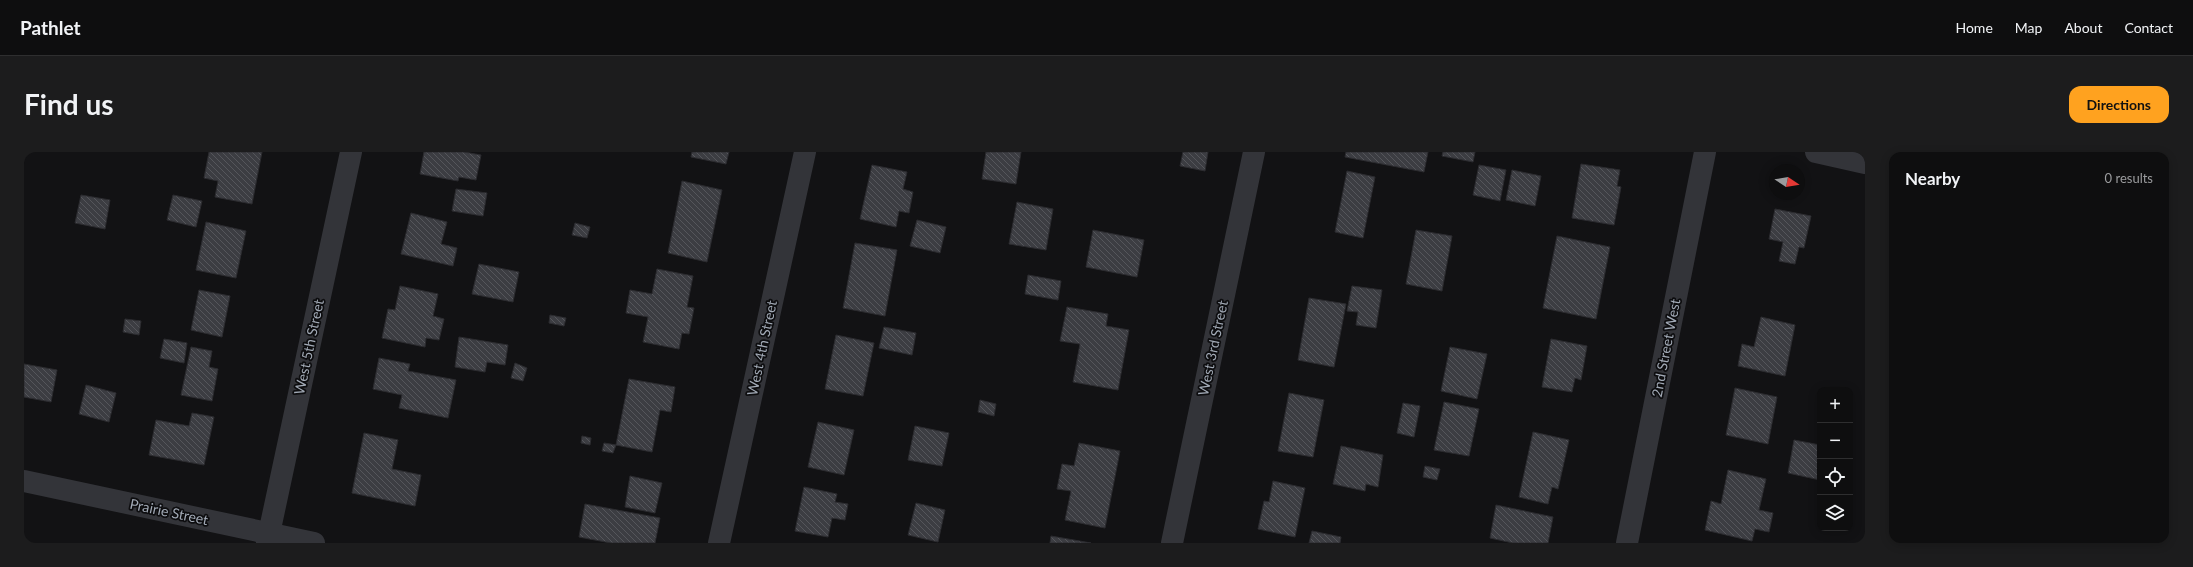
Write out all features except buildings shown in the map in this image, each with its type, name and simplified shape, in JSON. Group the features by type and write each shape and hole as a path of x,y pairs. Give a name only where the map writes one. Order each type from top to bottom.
{"street":[{"name":"West 5th Street","path":"268,538 351,152"},
{"name":"West 4th Street","path":"719,543 805,152"},
{"name":"West 3rd Street","path":"1172,543 1254,152"},
{"name":"2nd Street West","path":"1627,543 1705,152"},
{"path":"1816,152 1865,163"},
{"name":"Prairie Street","path":"24,481 268,538 314,543"}]}
